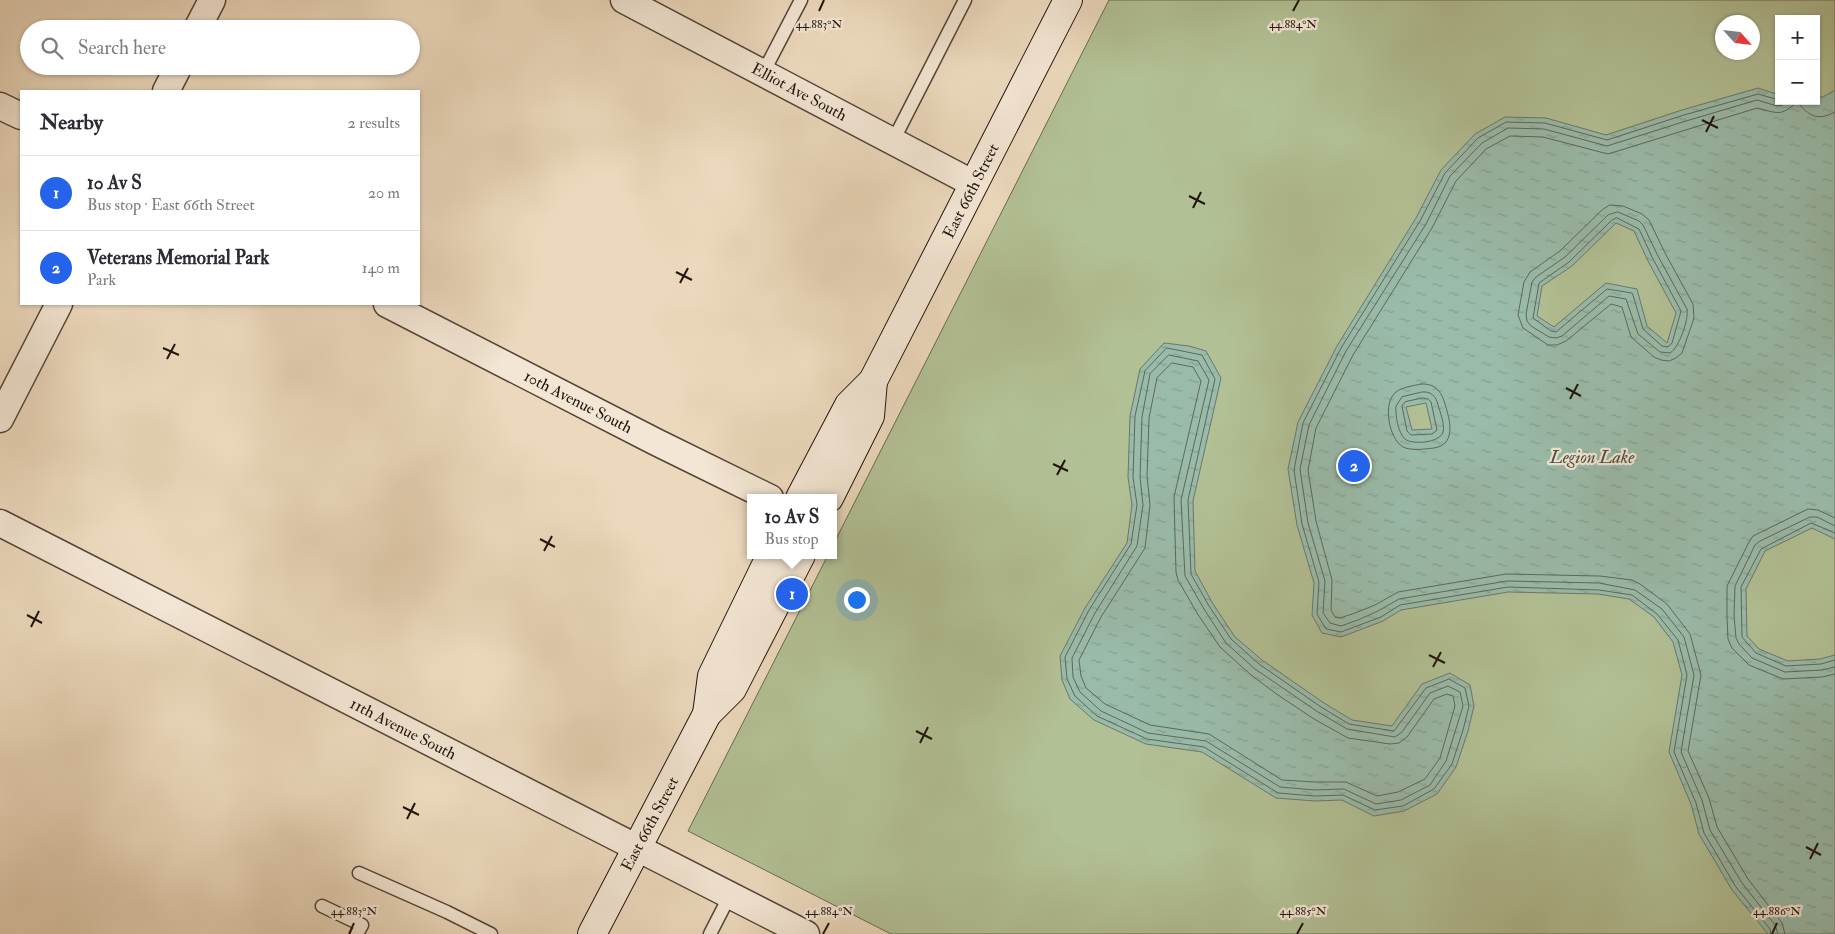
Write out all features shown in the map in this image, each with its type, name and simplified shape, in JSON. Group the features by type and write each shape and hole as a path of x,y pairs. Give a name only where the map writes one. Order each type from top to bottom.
{"main road":[{"name":"East 66th Street","path":"802,494 849,405 873,381 1068,0"},
{"name":"East 66th Street","path":"831,494 870,416 873,381"},
{"name":"East 66th Street","path":"707,714 712,676 769,559"},
{"name":"East 66th Street","path":"592,934 707,714 732,689 799,559"}],"street":[{"path":"202,20 212,0"},
{"name":"Elliot Ave South","path":"624,0 974,184"},
{"path":"167,90 174,75"},
{"path":"0,106 20,116"},
{"path":"0,418 58,305"},
{"name":"10th Avenue South","path":"389,305 762,494"},
{"name":"11th Avenue South","path":"0,522 499,779 806,934"}],"lane":[{"path":"763,73 801,0"},
{"path":"893,141 965,0"},
{"path":"359,873 447,912 491,934"},
{"path":"710,934 730,895"},
{"path":"322,906 362,925 357,934"}],"shaded area":[{"path":"1109,0 1835,0 1835,934 891,934 688,831 826,559 837,559 837,537"}],"water":[{"name":"Legion Lake","path":"1758,88 1775,94 1775,105 1820,105 1820,97 1835,90 1835,539 1812,528 1765,551 1746,589 1747,636 1759,649 1788,661 1820,659 1835,655 1835,934 1768,934 1732,890 1699,834 1691,804 1669,752 1682,675 1673,642 1654,617 1629,599 1598,594 1508,592 1401,610 1383,621 1341,637 1322,633 1312,615 1314,583 1297,525 1288,469 1298,422 1337,346 1416,218 1441,170 1475,134 1505,117 1546,118 1606,135","holes":["1616,223 1634,231 1676,313 1667,343 1647,326 1637,289 1606,283 1554,327 1537,316 1542,286 1572,266","1426,403 1432,429 1412,430 1406,407"]},
{"path":"1164,343 1189,346 1206,351 1221,378 1193,501 1195,571 1213,604 1235,637 1262,660 1352,720 1392,726 1422,684 1450,673 1470,685 1474,706 1468,731 1456,767 1437,794 1404,811 1374,816 1342,800 1315,801 1276,798 1202,752 1146,744 1094,720 1070,699 1062,680 1060,656 1085,608 1127,543 1132,505 1128,477 1130,416 1140,369"}],"place":[{"name":"Veterans Memorial Park","path":"1354,466"},
{"name":"10 Av S","path":"792,594"}]}
